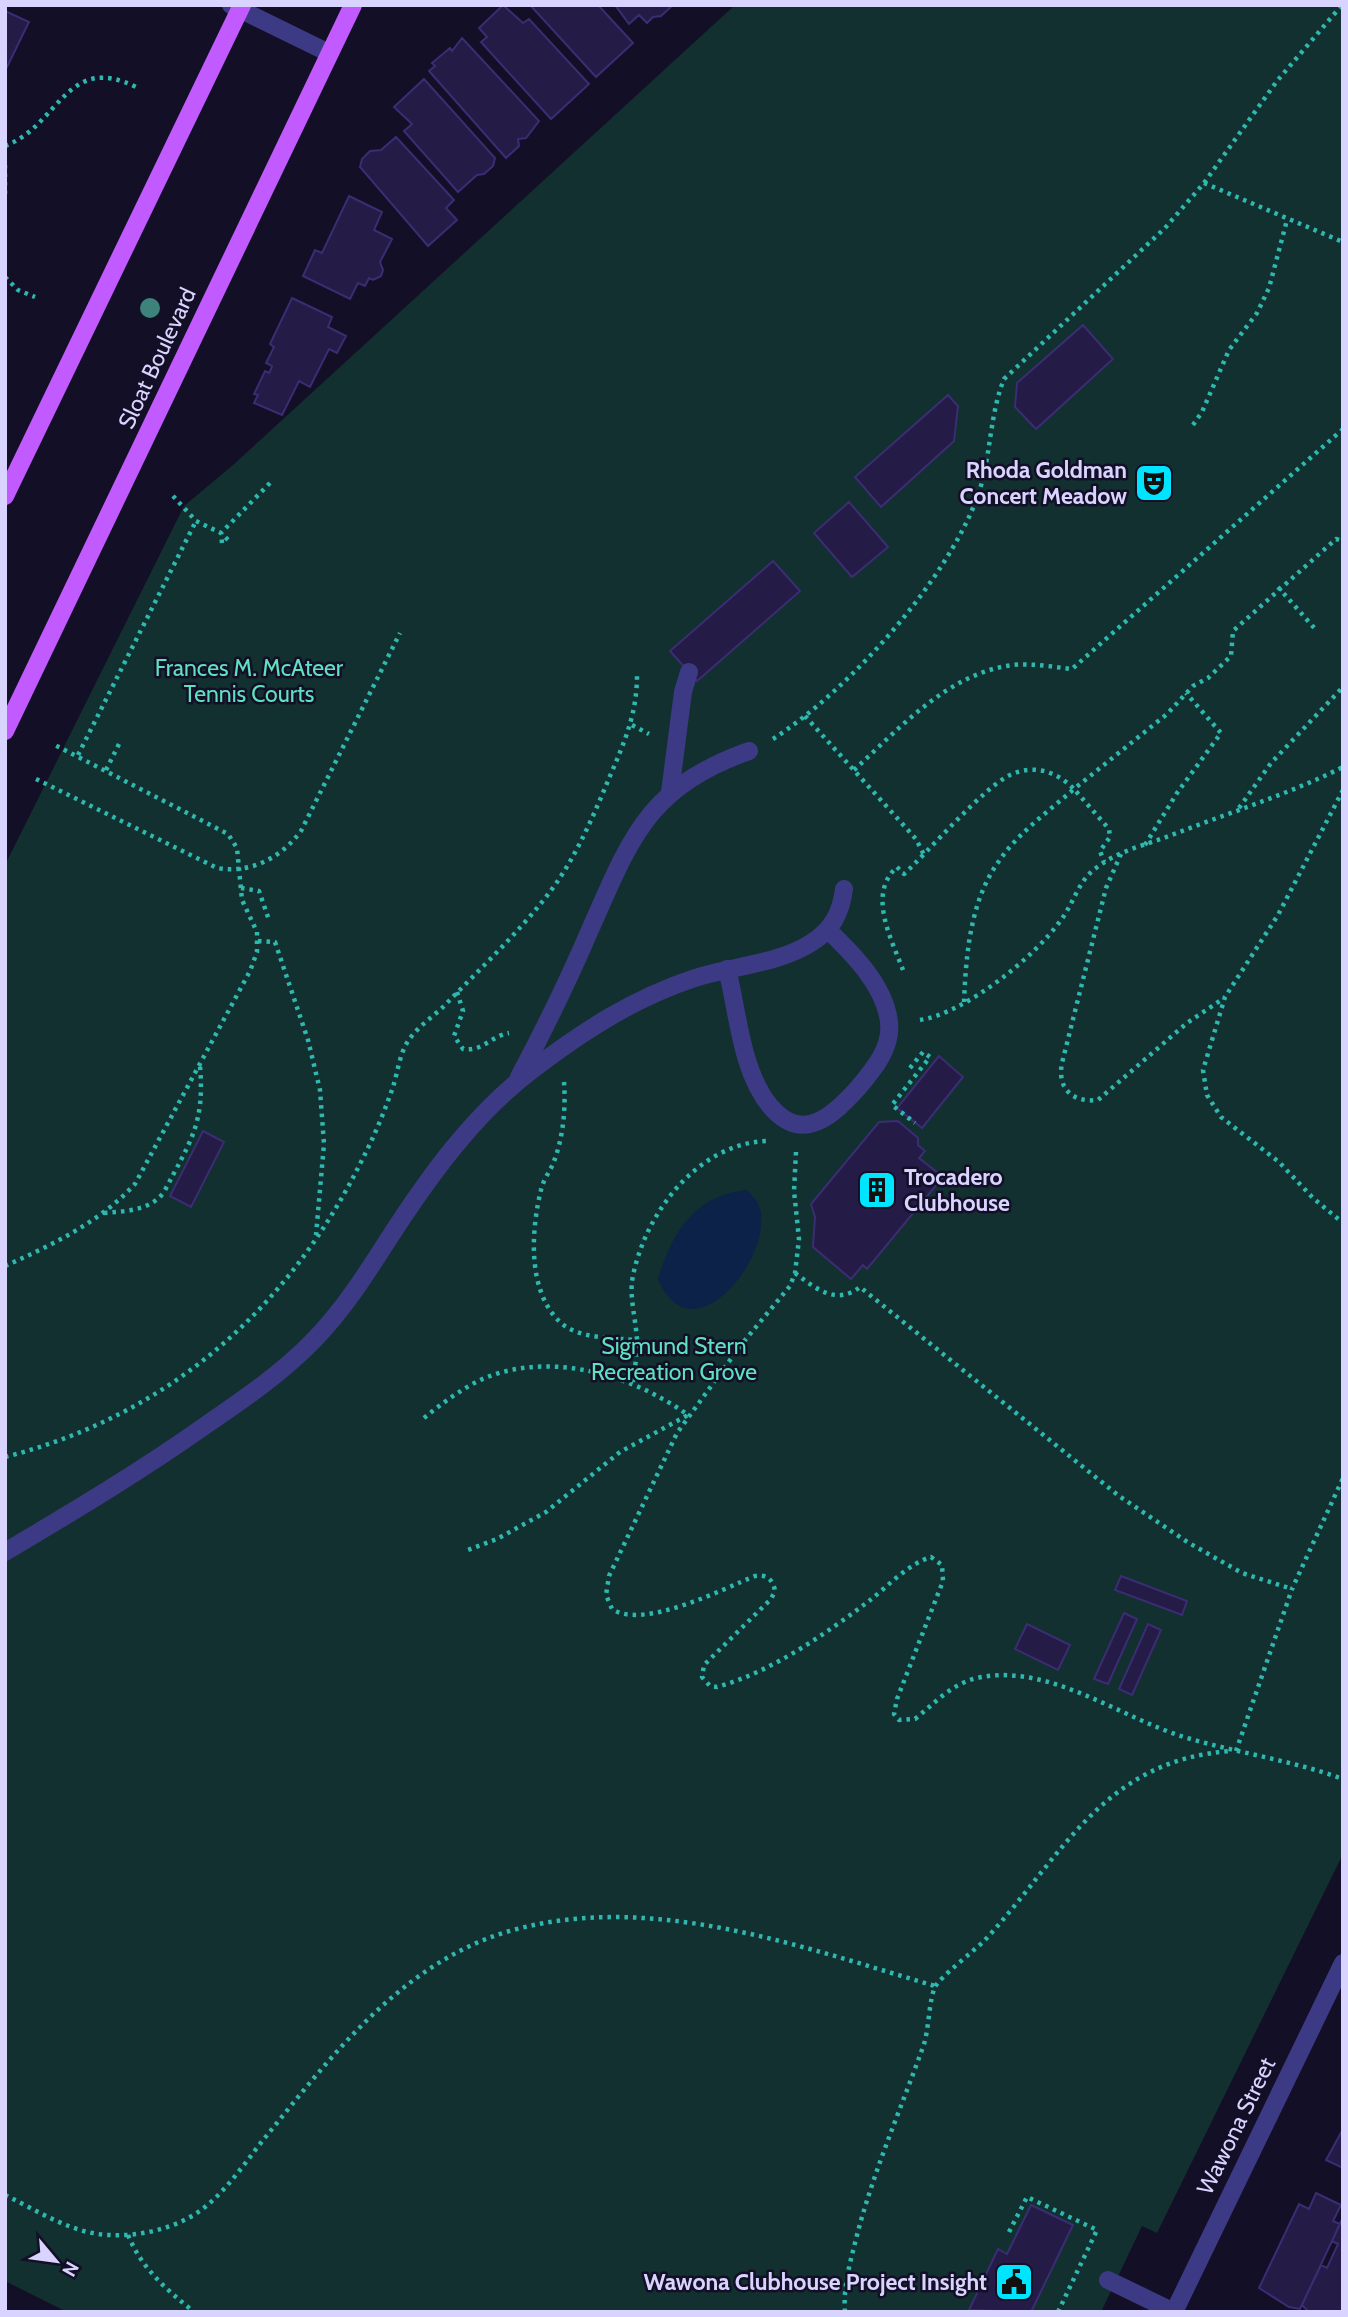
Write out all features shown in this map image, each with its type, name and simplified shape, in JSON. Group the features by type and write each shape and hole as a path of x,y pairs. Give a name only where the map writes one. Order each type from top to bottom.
{"main road":[{"name":"Sloat Boulevard","path":"5,731 352,5"},
{"path":"5,496 238,7"}],"street":[{"path":"238,7 329,53"},
{"path":"670,792 683,692 689,672"},
{"path":"515,1083 635,833 670,792 721,761 750,751"},
{"path":"5,1552 129,1479 237,1404 297,1356 345,1305 422,1188 451,1152 515,1083 604,1018 635,1002 727,969 794,952 828,930 837,917 844,889"},
{"path":"727,969 752,1070 770,1106 786,1120 799,1124 825,1120 836,1112 869,1075 889,1037 884,1004 850,951 828,930"},
{"name":"Wawona Street","path":"1174,2312 1343,1962"},
{"path":"1108,2280 1174,2312"}],"path":[{"path":"750,751 805,716 889,633 951,550 980,488 1004,379 1145,250 1203,183 1278,80 1342,5"},
{"path":"5,146 31,133 70,90 91,78 113,76 136,87"},
{"path":"5,165 5,196"},
{"path":"1203,183 1343,242"},
{"path":"1192,425 1202,412 1223,360 1257,313 1269,288 1287,220"},
{"path":"5,276 18,290 35,297"},
{"path":"855,771 939,696 974,676 1013,665 1072,669 1343,429"},
{"path":"221,533 270,483"},
{"path":"173,496 195,521 221,533 229,541"},
{"path":"78,755 195,521"},
{"path":"221,533 222,543"},
{"path":"964,1003 968,946 988,880 1012,846 1074,789 1167,714 1186,693 1231,656 1233,631 1278,587 1336,539 1343,541"},
{"path":"1278,587 1316,630"},
{"path":"36,779 200,861 216,868 238,871 277,855 301,831 400,633"},
{"path":"5,1457 55,1442 115,1416 203,1362 232,1339 263,1307 316,1236 371,1142 406,1044 555,886 599,802 632,725 637,675"},
{"path":"1238,808 1271,763 1343,687"},
{"path":"1146,845 1177,793 1221,733 1186,693"},
{"path":"805,716 916,839 924,855 1009,776 1034,770 1058,775 1109,829 1110,837 1100,851 1104,862"},
{"path":"632,725 639,729"},
{"path":"106,770 121,740"},
{"path":"5,1266 103,1213 122,1198 146,1169 254,962 258,941 240,888 237,848 218,827 53,744"},
{"path":"920,1020 934,1018 964,1003 1051,932 1063,918 1081,883 1104,862 1238,808 1286,794 1343,767"},
{"path":"1343,790 1311,846 1278,915 1225,997 1203,1070 1212,1107 1279,1162 1313,1198 1343,1223"},
{"path":"1121,853 1106,888 1062,1063 1059,1076 1064,1089 1073,1097 1098,1100 1187,1023 1225,997"},
{"path":"240,888 258,891 269,920"},
{"path":"258,941 275,942 315,1064 324,1144 316,1236"},
{"path":"457,992 463,1011 456,1028 457,1044 463,1049 480,1049 499,1035"},
{"path":"559,1051 564,1070 564,1115 552,1165 541,1186 533,1240 541,1295 561,1323 596,1338 637,1340"},
{"path":"908,1071 923,1052 930,1058 891,1105 915,1123"},
{"path":"103,1213 142,1208 158,1199 164,1192 200,1119 200,1066"},
{"path":"633,1382 637,1340 632,1283 640,1252 657,1215 682,1182 706,1160 732,1147 751,1142 773,1141"},
{"path":"797,1145 794,1191 799,1239 795,1273 781,1298 688,1415 667,1451 619,1552 606,1595 612,1609 634,1616 693,1601 755,1576 763,1575 770,1579 775,1591 771,1598 704,1665 702,1677 710,1686 727,1684 780,1659 865,1604 917,1563 931,1558 942,1565 943,1581 897,1699 894,1714 899,1720 915,1719 943,1694 960,1684 976,1678 1011,1676 1051,1685 1164,1730 1236,1751 1289,1761 1343,1780"},
{"path":"795,1273 830,1295 852,1293 860,1287 1119,1496 1189,1543 1242,1573 1292,1589"},
{"path":"424,1418 479,1381 515,1369 536,1366 570,1368 633,1382 688,1415"},
{"path":"468,1550 497,1539 546,1512 620,1452 688,1415"},
{"path":"1236,1751 1292,1589 1343,1478"},
{"path":"845,2312 845,2287 859,2228 885,2145 925,2041 935,1986 985,1939 1050,1857 1082,1821 1110,1797 1177,1759 1205,1752 1236,1751"},
{"path":"5,2195 90,2233 128,2235 169,2225 204,2208 345,2042 375,2013 434,1966 503,1933 573,1917 610,1915 653,1918 782,1943 935,1986"},
{"path":"1009,2232 1027,2197 1097,2230 1058,2312"},
{"path":"128,2235 135,2252 157,2282 194,2312"}],"green space":[{"name":"Sigmund Stern Recreation Grove","path":"735,5 1343,5 1343,1854 1157,2233 1142,2226 1101,2312 67,2312 5,2281 5,865 184,506 233,465"}],"water":[{"path":"747,1190 757,1202 761,1221 757,1244 746,1268 730,1288 712,1303 692,1309 674,1302 658,1279 670,1246 679,1232 688,1219 713,1199"}],"building":[{"path":"503,5 523,23 529,19 589,84 551,119 481,42 487,37 479,28"},
{"path":"530,5 598,5 633,43 596,77"},
{"path":"615,5 673,5 661,16 653,17 647,23 639,15 629,24"},
{"path":"5,11 29,22 5,71"},
{"path":"462,38 539,121 526,138 518,139 519,146 506,158 429,71 435,66 432,63 450,48 452,51"},
{"path":"424,79 495,158 493,166 484,174 477,175 458,192 404,131 412,124 394,107"},
{"path":"396,137 454,200 446,208 457,220 428,246 360,167 362,159 370,151 381,150"},
{"path":"349,196 382,212 374,230 392,239 380,262 383,270 381,276 373,280 369,278 365,286 358,283 350,299 303,276 315,250 322,253"},
{"path":"292,298 332,317 328,327 346,336 337,353 329,349 310,387 299,381 282,415 254,403 258,395 254,394 265,371 269,373 271,369 272,366 266,363 274,347 270,344"},
{"path":"1083,325 1113,359 1036,429 1015,407 1017,383"},
{"path":"948,395 958,406 954,441 881,507 855,477"},
{"path":"849,502 888,547 852,577 814,533"},
{"path":"773,561 800,591 697,681 670,651"},
{"path":"939,1056 963,1077 922,1128 897,1108"},
{"name":"Trocadero Clubhouse","path":"898,1121 918,1138 918,1145 925,1151 919,1158 943,1177 867,1269 863,1265 851,1279 813,1247 815,1217 811,1204 879,1122"},
{"path":"203,1131 224,1142 191,1207 170,1196"},
{"path":"1121,1576 1187,1601 1182,1615 1115,1590"},
{"path":"1124,1613 1137,1619 1108,1684 1094,1679"},
{"path":"1027,1624 1070,1645 1058,1670 1015,1649"},
{"path":"1148,1624 1161,1630 1132,1695 1119,1689"},
{"path":"1343,2129 1343,2168 1326,2160"},
{"path":"1316,2193 1341,2205 1333,2221 1340,2224 1300,2309 1289,2307 1259,2288 1299,2204 1309,2209"},
{"name":"Wawona Clubhouse Project Insight","path":"1031,2205 1073,2225 1031,2312 969,2310 998,2249 1007,2254"},
{"path":"1343,2217 1343,2312 1309,2312 1302,2305 1321,2265 1327,2268 1338,2244 1332,2241"}],"place":[{"name":"Rhoda Goldman Concert Meadow","path":"1154,483"},
{"name":"Trocadero Clubhouse","path":"877,1190"},
{"name":"Wawona Clubhouse Project Insight","path":"1014,2282"}],"park label":[{"name":"Frances M. McAteer Tennis Courts","path":"249,681"}]}
